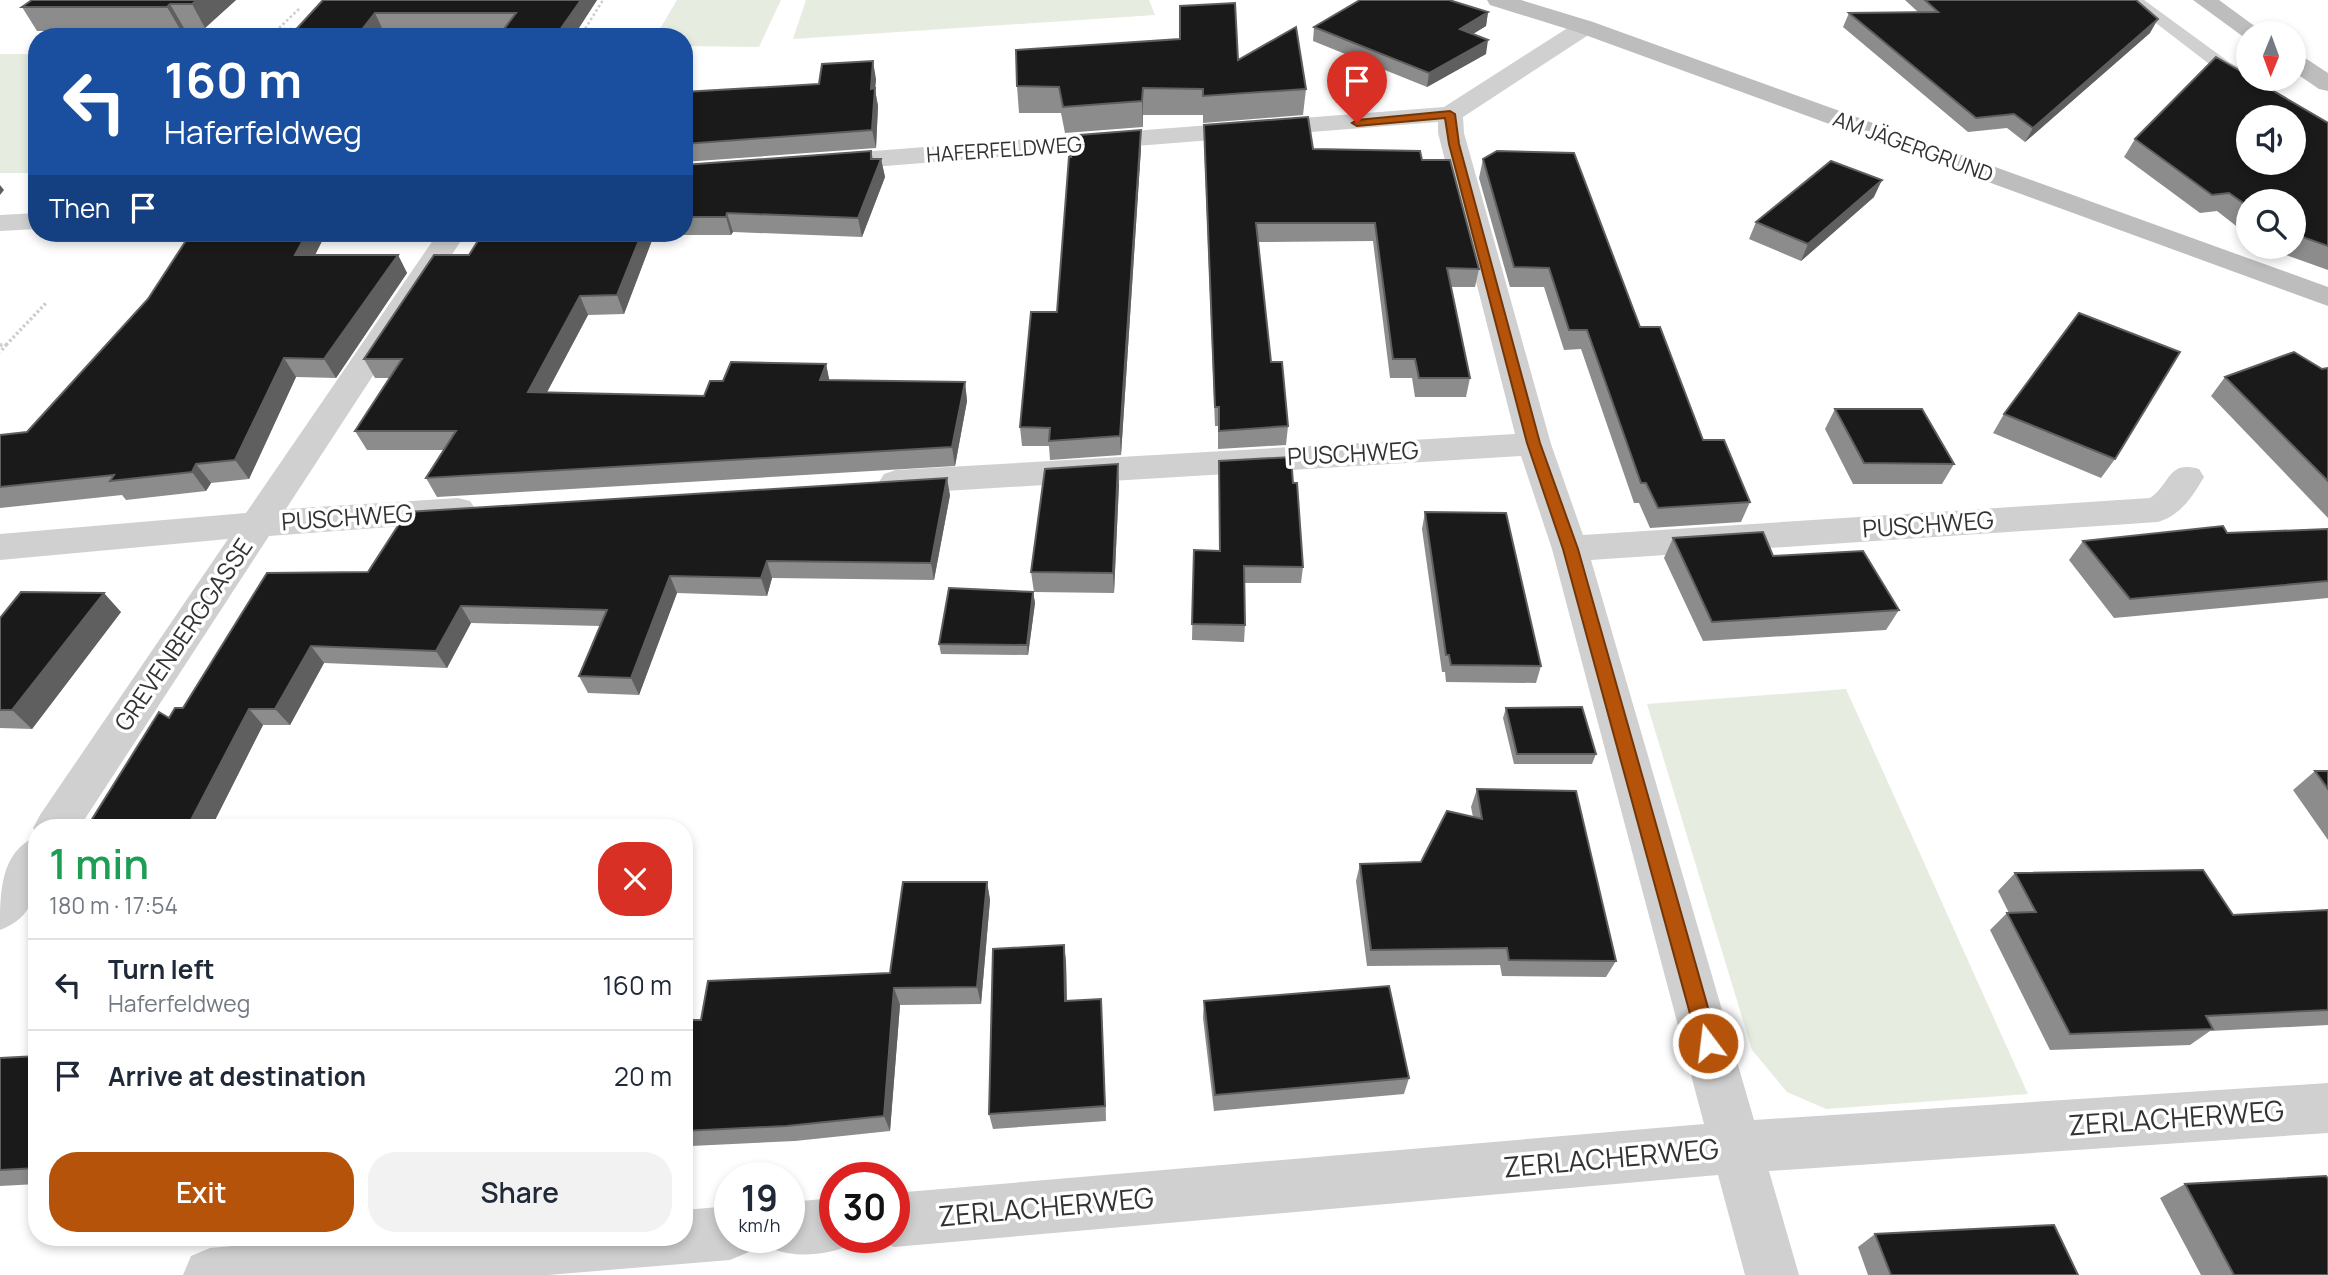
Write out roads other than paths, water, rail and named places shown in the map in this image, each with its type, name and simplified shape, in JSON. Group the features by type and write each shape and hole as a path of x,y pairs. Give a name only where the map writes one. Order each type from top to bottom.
{"street":[{"name":"AM JÄGERGRUND","path":"1498,0 1585,27 2328,296"},
{"path":"2204,0 2236,22"},
{"path":"1585,27 1450,114 1454,144 1534,443 1570,549 1772,1275"},
{"path":"2306,69 2328,84"},
{"name":"HAFERFELDWEG","path":"792,165 1450,114"},
{"path":"0,223 28,221"},
{"name":"GREVENBERGGASSE","path":"61,819 446,242"},
{"name":"PUSCHWEG","path":"871,483 1534,443"},
{"name":"PUSCHWEG","path":"1570,549 2158,510 2168,503 2187,477"},
{"name":"PUSCHWEG","path":"0,547 258,524 496,508"},
{"path":"0,911 28,869"},
{"name":"ZERLACHERWEG","path":"910,1219 1737,1147 2328,1108"},
{"path":"693,1236 714,1235"},
{"path":"211,1275 572,1246"}],"lane":[{"path":"2134,0 2236,73"}]}
